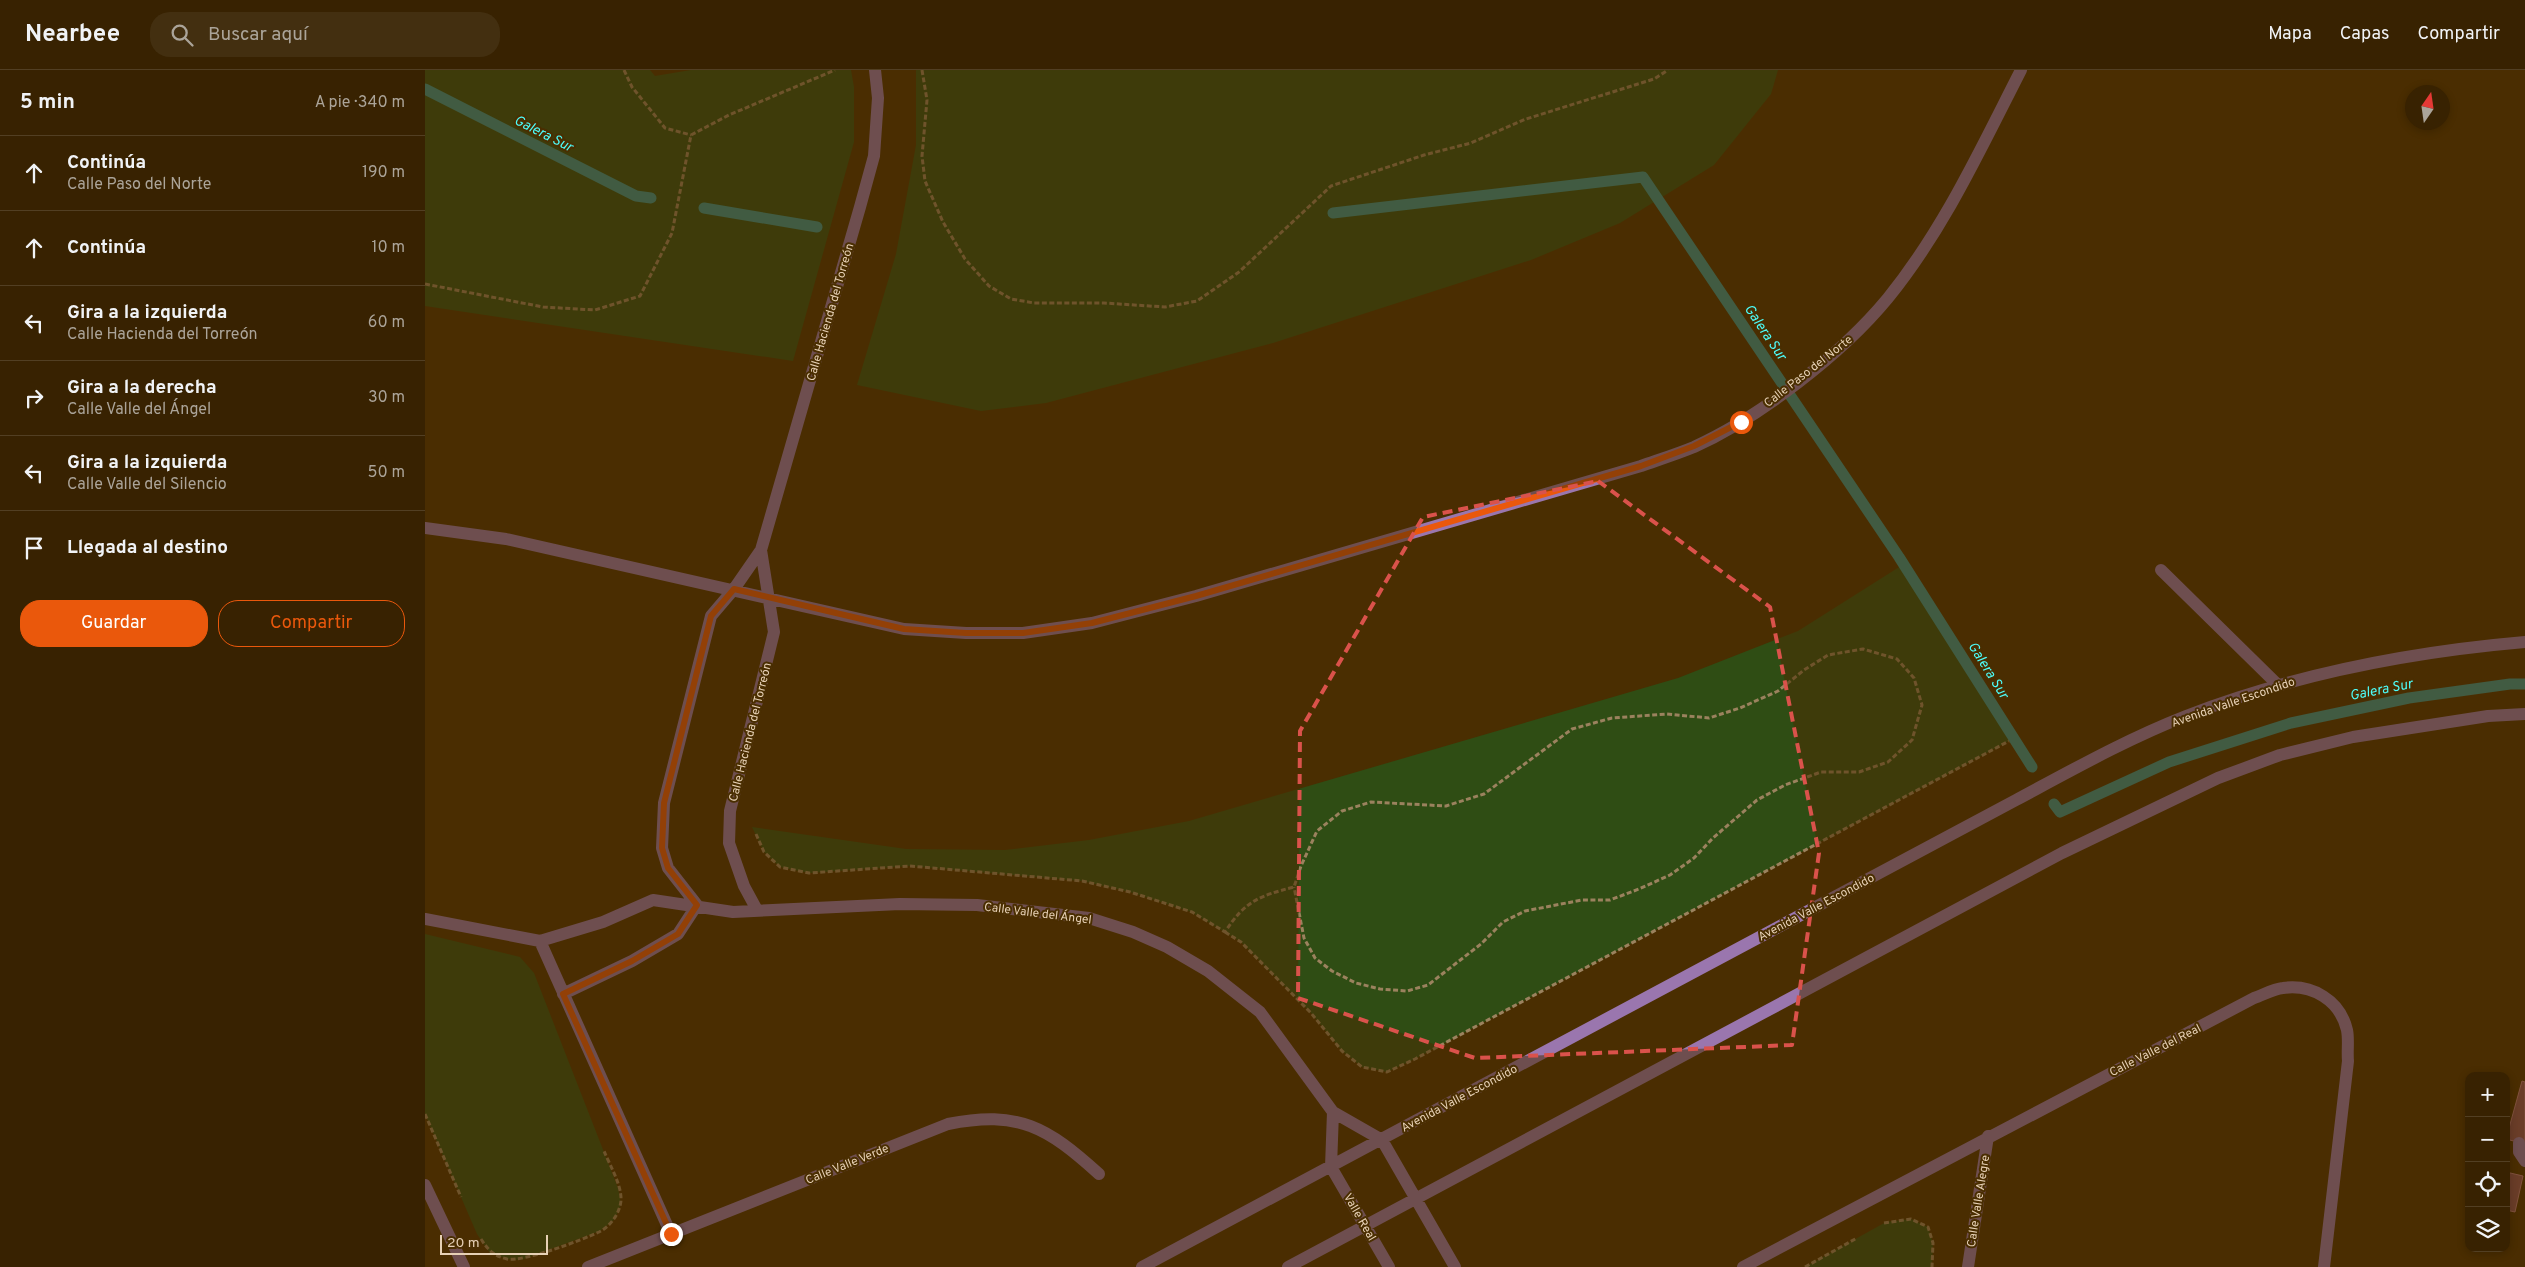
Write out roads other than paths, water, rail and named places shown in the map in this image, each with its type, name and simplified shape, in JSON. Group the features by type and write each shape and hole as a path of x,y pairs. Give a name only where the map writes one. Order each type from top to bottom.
{"street":[{"name":"Calle Hacienda del Torreón","path":"697,905 668,868 662,848 664,803 711,616 734,589 761,550 874,156 878,98 875,70"},
{"name":"Calle Paso del Norte","path":"425,528 506,539 734,589 904,629 966,633 1023,633 1092,623 1196,596 1641,466 1694,446 1741,422 1792,386 1852,338 1888,298 1925,246 1962,187 2021,70"},
{"name":"Calle Hacienda del Torreón","path":"757,910 743,886 729,843 730,811 774,632 761,550"},
{"path":"2161,570 2278,685"},
{"name":"Avenida Valle Escondido","path":"1142,1267 2103,754 2186,716 2278,685 2367,664 2451,648 2525,642"},
{"path":"1288,1267 2062,853 2218,778 2280,755 2353,737 2488,716 2525,714"},
{"name":"Calle Valle del Ángel","path":"425,918 540,941 603,922 653,900 697,905 733,912 900,904 977,905 1089,918 1133,932 1167,947 1207,971 1260,1012 1333,1112 1382,1140"},
{"path":"563,994 632,961 678,934 697,905"},
{"path":"540,941 671,1234"},
{"name":"Calle Valle del Real","path":"1743,1267 2254,998 2281,988 2301,987 2325,996 2339,1011 2347,1030 2348,1061 2324,1267"},
{"path":"1331,1167 1333,1112"},
{"name":"Calle Valle Verde","path":"588,1267 948,1124 979,1118 1016,1121 1045,1131 1071,1149 1099,1174"},
{"name":"Calle Valle Alegre","path":"1968,1267 1989,1136"},
{"path":"1382,1140 1455,1267"},
{"path":"2519,1143 2519,1152 2525,1161"},
{"name":"Valle Real","path":"1331,1167 1389,1267"},
{"path":"425,1185 464,1267"}],"waterway":[{"name":"Galera Sur","path":"425,89 636,196 651,198"},
{"name":"Galera Sur","path":"1333,213 1643,177 1899,557 2032,767"},
{"name":"Galera Sur","path":"704,208 817,227"},
{"name":"Galera Sur","path":"2054,804 2060,812 2169,762 2291,723 2409,698 2510,684 2525,684"}]}
